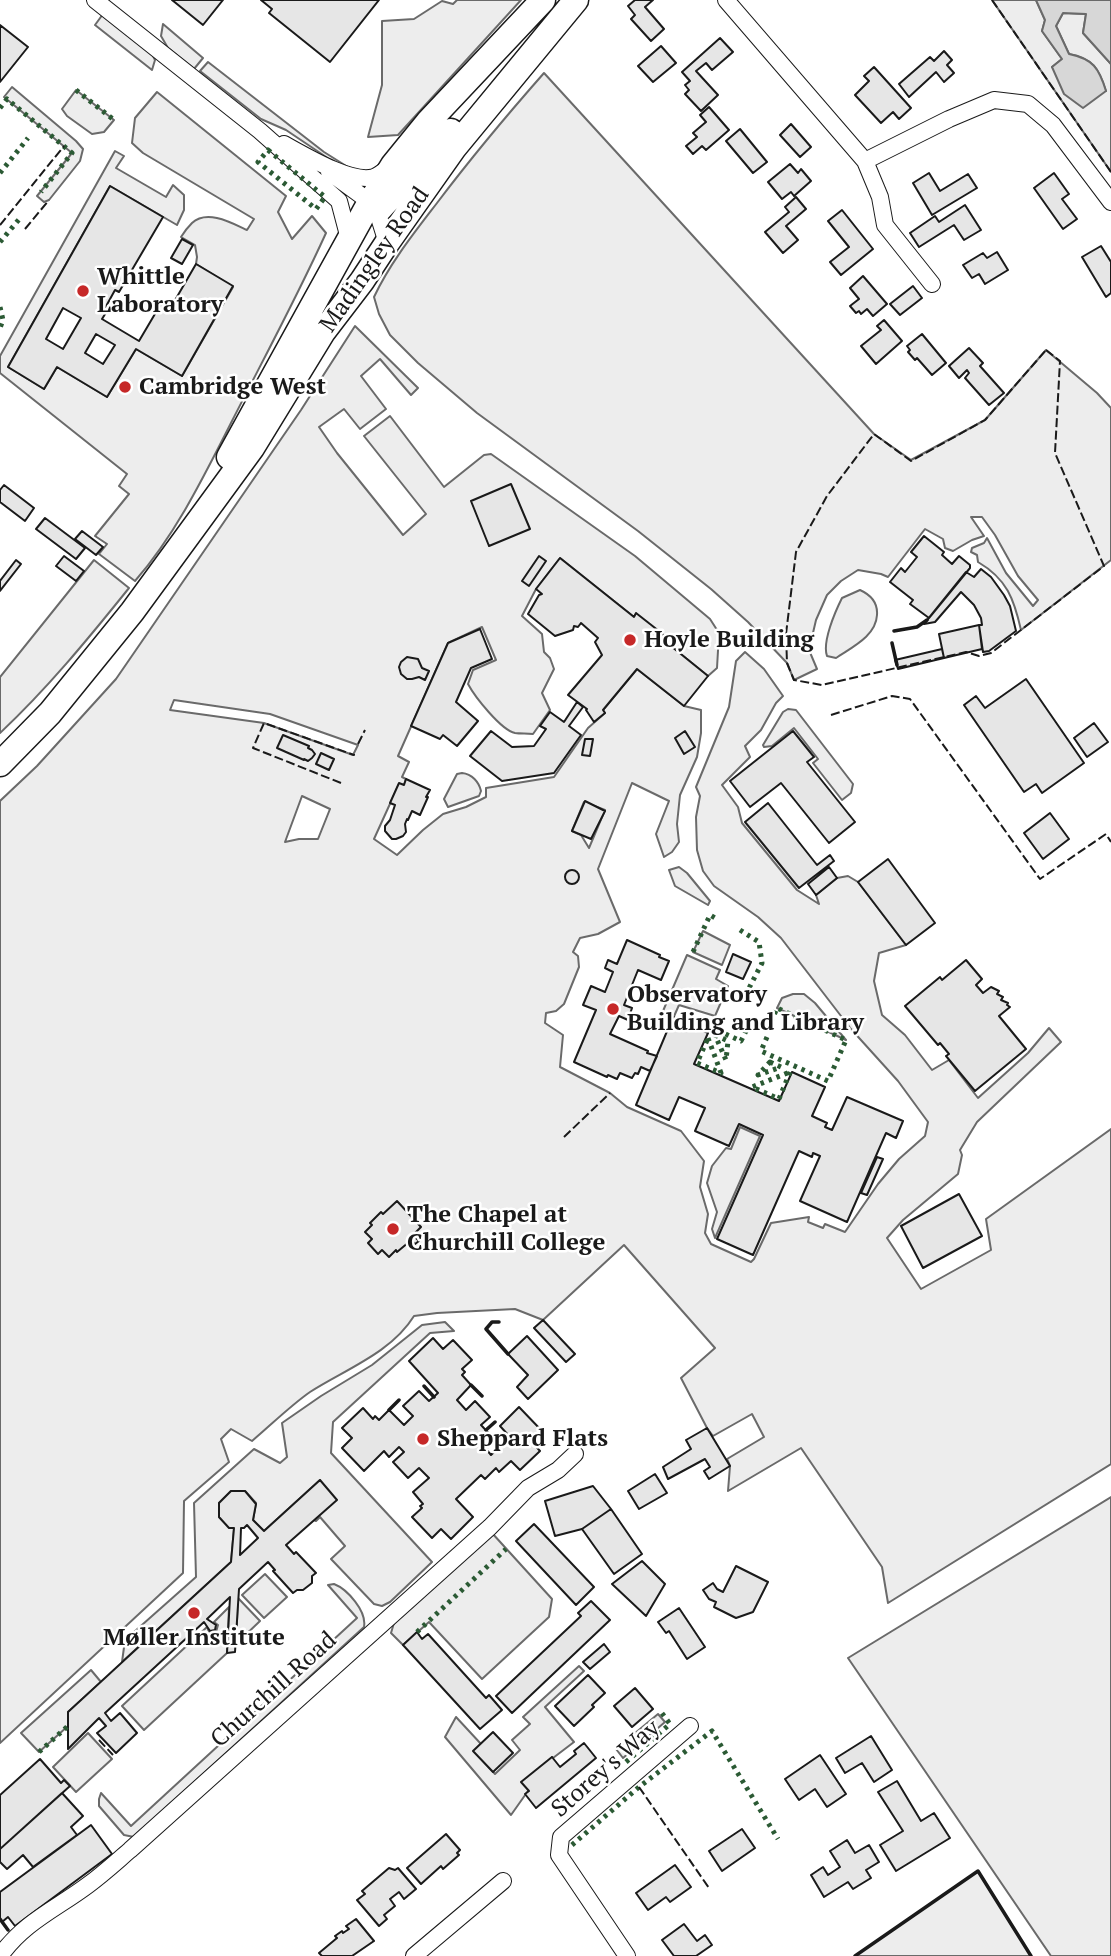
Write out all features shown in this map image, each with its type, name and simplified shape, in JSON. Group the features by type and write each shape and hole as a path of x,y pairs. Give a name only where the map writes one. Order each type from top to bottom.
{"main road":[{"name":"Madingley Road","path":"190,532 258,403 393,165 428,122 543,0"},
{"name":"Madingley Road","path":"0,764 50,713 132,611 252,448 323,331 362,281 454,148 574,2"},
{"path":"371,207 418,165 574,2"}],"street":[{"path":"95,0 260,131 339,201 371,207"},
{"path":"726,0 865,161 880,197 885,225 932,284"},
{"path":"865,161 994,100 1028,104 1053,125 1111,202"},
{"path":"260,131 355,177 373,177 393,165"},
{"path":"309,157 371,207 387,243"},
{"path":"339,201 349,239"},
{"name":"Churchill Road","path":"0,1956 29,1925 89,1885 130,1850 491,1527 528,1488 558,1469 575,1454"},
{"name":"Storey's Way","path":"626,1956 559,1855 561,1837 690,1726"},
{"path":"414,1956 503,1881"}],"shaded area":[{"path":"457,0 521,0 398,135 368,137 382,85 382,21 414,19 442,1 453,4"},
{"path":"992,0 1036,0 1045,20 1042,31 1062,59 1052,67 1106,91 1094,66 1084,58 1069,54 1056,26 1063,13 1086,14 1083,33 1111,64 1111,172"},
{"path":"1036,0 1111,0 1111,64 1083,33 1086,14 1063,13 1056,26 1069,54 1094,66 1106,91 1083,108 1064,94 1052,67 1062,59 1042,31 1045,20"},
{"path":"103,14 150,50 155,60 152,70 95,25"},
{"path":"163,24 203,58 194,69 168,48 161,36"},
{"path":"208,62 324,152 351,169 341,167 286,130 261,119 200,71"},
{"path":"544,73 874,434 911,460 985,420 1046,350 1097,393 1111,408 1111,560 1021,630 1008,591 996,575 978,562 977,555 971,552 972,548 984,543 987,538 1006,573 1033,606 1038,600 1018,576 982,517 971,517 984,536 953,551 945,548 943,539 925,529 888,577 858,570 841,581 827,595 816,620 809,650 817,669 794,680 787,663 748,622 711,589 638,531 477,413 418,363 390,335 374,297 395,260 420,226 476,153"},
{"path":"12,87 83,149 80,161 49,200 44,202 37,196 72,153 4,97"},
{"path":"76,90 114,120 104,132 92,134 67,116 62,109"},
{"path":"157,92 286,196 278,212 292,239 312,216 326,233 200,483 164,544 135,581 99,554 107,544 95,536 129,494 119,486 127,474 0,373 0,356 115,151 124,156 116,168 166,197 173,185 184,195 184,210 177,225 110,186 8,367 44,389 57,367 107,397 136,349 182,376 233,287 196,264 195,245 181,237 192,223 205,217 220,219 247,230 254,219 143,153 132,143 135,118"},
{"path":"355,326 418,388 411,395 380,359 361,376 386,409 360,429 344,409 319,427 403,535 426,514 364,436 390,416 444,487 484,455 491,454 635,556 710,619 719,633 717,668 708,676 661,638 663,635 636,614 634,617 560,558 536,589 522,616 542,634 544,652 550,658 554,669 542,693 550,710 533,734 509,731 489,712 468,684 473,670 496,660 482,627 448,643 398,756 409,762 402,777 406,779 404,785 399,784 374,839 397,855 443,814 486,797 486,788 554,777 588,728 605,713 603,710 637,669 684,706 701,710 697,757 680,795 677,824 679,842 672,852 664,857 656,834 669,801 632,783 598,869 620,922 598,934 580,938 573,952 578,956 579,967 564,1004 556,1011 546,1013 545,1023 563,1035 560,1067 610,1093 627,1107 681,1131 704,1161 700,1187 708,1214 705,1233 711,1244 751,1262 771,1223 809,1217 808,1222 823,1228 825,1224 845,1232 878,1184 899,1159 925,1136 928,1122 898,1081 851,1029 781,938 758,917 714,886 703,871 697,850 696,817 700,796 696,787 729,707 736,661 745,652 764,669 783,696 761,730 745,746 750,757 722,785 738,807 742,823 797,890 819,904 816,895 837,878 848,876 858,882 906,945 879,953 874,981 882,1015 905,1035 932,1070 949,1060 978,1098 1028,1053 1049,1028 1061,1042 977,1122 960,1150 962,1155 958,1174 903,1220 887,1238 921,1289 991,1250 986,1219 1111,1129 1111,1464 888,1603 882,1567 801,1448 728,1491 730,1466 727,1459 764,1437 752,1414 713,1436 707,1428 681,1378 715,1348 624,1245 543,1320 515,1309 414,1316 393,1340 367,1359 310,1392 252,1441 231,1429 221,1439 229,1462 184,1501 183,1573 0,1743 0,801 37,766 116,679 301,410","holes":["174,700 270,714 358,745 353,755 264,723 170,710","302,796 330,809 318,839 285,842","584,802 605,810 589,848 581,835 572,831"]},
{"path":"94,560 129,588 51,681 0,733 0,677"},
{"path":"860,590 875,603 876,622 862,640 836,658 827,656 828,635 842,598"},
{"path":"788,709 796,710 853,784 851,793 842,800 813,763 818,759 794,728 772,746 764,747 783,712"},
{"path":"462,773 477,782 481,791 479,796 448,807 444,799 457,774"},
{"path":"679,867 710,901 708,905 675,886 669,870"},
{"path":"703,931 730,945 722,965 693,952"},
{"path":"687,955 720,970 716,979 728,986 715,1016 679,1005 668,1030 657,1025"},
{"path":"804,994 815,1003 846,1040 777,1008 782,998"},
{"path":"740,1127 760,1136 715,1238 712,1229 717,1212 707,1183 712,1166 726,1148 731,1149"},
{"path":"445,1322 454,1331 430,1333 333,1422 331,1453 432,1562 390,1602 382,1606 374,1604 331,1559 345,1546 320,1517 314,1520 320,1480 264,1531 253,1520 256,1503 245,1491 231,1491 219,1503 219,1517 229,1527 234,1528 231,1562 122,1662 125,1640 196,1577 194,1503 254,1449 280,1463 287,1457 282,1423 372,1365 422,1325"},
{"path":"1111,1497 1111,1956 1051,1956 848,1658"},
{"path":"492,1533 552,1599 549,1617 482,1679 429,1622 403,1645 391,1633 394,1623"},
{"path":"265,1574 287,1597 264,1618 242,1595"},
{"path":"334,1584 355,1601 362,1614 364,1627 134,1837 124,1835 99,1806 101,1793 131,1826 357,1618 328,1585"},
{"path":"238,1598 260,1621 236,1644"},
{"path":"229,1607 227,1653 144,1730 122,1706 207,1627 209,1632 216,1632 218,1625 214,1622"},
{"path":"579,1666 584,1671 545,1707 574,1742 552,1757 511,1815 445,1737 456,1717 481,1744 474,1751 495,1774 520,1750 512,1740 530,1724 523,1717"},
{"path":"91,1670 101,1682 68,1712 68,1726 39,1752 21,1733"},
{"path":"658,1714 665,1722 623,1758 616,1749"},
{"path":"88,1733 112,1759 76,1792 53,1767"},
{"path":"978,1871 1031,1956 855,1956"}],"building":[{"path":"172,0 223,0 203,25"},
{"path":"261,0 379,0 330,62 269,13 272,9"},
{"path":"635,0 653,0 645,7 664,29 651,41 631,19 635,15 628,6"},
{"path":"0,25 28,47 0,82"},
{"path":"720,38 733,52 712,70 706,63 696,71 718,95 701,111 685,94 689,90 685,85 690,81 682,72"},
{"path":"661,46 676,63 653,82 638,66"},
{"path":"944,51 952,60 947,65 954,73 944,82 936,72 909,97 899,84 930,57 934,61"},
{"path":"874,67 911,108 899,119 893,112 881,123 855,95 869,81 864,76"},
{"path":"709,107 729,130 706,150 702,146 693,154 686,146 697,137 693,133 706,122 700,115"},
{"path":"791,124 811,147 800,157 780,135"},
{"path":"740,129 767,162 753,173 726,141"},
{"path":"790,164 798,173 801,169 811,181 794,196 791,192 782,199 768,182"},
{"path":"929,173 940,191 968,174 977,188 932,215 913,183"},
{"path":"1054,173 1069,194 1062,199 1077,219 1063,229 1034,188"},
{"name":"Whittle Laboratory","path":"110,186 163,217 119,292 115,290 102,319 139,341 162,302 179,312 182,307 174,302 196,264 233,286 182,376 136,349 107,397 57,367 44,389 8,367","holes":["63,308 81,318 63,349 46,339","96,334 115,345 103,364 85,353"]},
{"path":"796,197 806,209 786,226 798,240 783,253 765,232 789,212 785,207"},
{"path":"965,205 981,230 964,240 954,225 919,247 910,233 935,216 939,222"},
{"path":"842,210 873,249 841,275 830,262 849,247 828,221"},
{"path":"182,239 193,245 182,264 171,258"},
{"path":"1101,246 1111,262 1111,293 1106,297 1082,257"},
{"path":"997,252 1008,270 985,284 979,274 972,278 963,265 983,253 987,258"},
{"path":"863,276 887,304 873,316 867,309 861,314 859,311 856,313 850,306 859,299 850,288"},
{"path":"913,286 922,298 900,315 890,304"},
{"path":"884,320 902,341 876,364 861,346 881,330 877,326"},
{"path":"922,334 946,363 932,375 908,352 910,350 907,346"},
{"path":"969,348 983,363 980,366 1004,393 989,405 965,378 969,373 967,370 959,378 949,366"},
{"path":"511,484 530,529 489,546 471,501"},
{"path":"4,485 34,508 25,521 0,502 0,490"},
{"path":"45,518 85,548 76,559 36,529"},
{"path":"82,531 103,547 96,555 75,539"},
{"path":"924,536 944,552 942,555 952,564 959,556 970,565 929,618 910,604 913,600 890,582 901,568 905,572 917,557 911,552"},
{"path":"64,556 84,571 76,581 56,566"},
{"path":"539,556 546,561 529,586 522,581"},
{"name":"Hoyle Building","path":"560,558 634,617 636,613 664,635 661,638 708,676 684,706 637,669 603,710 605,713 594,722 587,709 568,695 602,655 595,642 598,638 581,623 578,627 574,626 573,630 555,636 528,614 542,594 536,589"},
{"path":"16,560 21,564 0,591 0,581"},
{"path":"981,569 991,577 1004,595 1010,606 1016,631 989,651 983,652 979,625 982,625 981,618 974,605 961,592 935,622 924,624 966,572 974,577"},
{"path":"979,625 982,649 944,658 939,634"},
{"path":"480,629 492,659 471,668 456,702 478,721 457,746 443,735 440,739 411,726 448,643"},
{"path":"942,649 944,658 898,669 895,660"},
{"path":"407,657 418,659 422,668 429,671 425,680 419,677 407,679 401,674 399,667"},
{"path":"1026,679 1084,763 1042,793 1036,784 1024,792 964,705 976,696 985,708"},
{"path":"577,702 583,707 569,726 581,735 554,773 502,781 470,756 491,731 512,747 534,746 546,729 540,726 550,712 564,722"},
{"path":"1094,723 1108,742 1087,757 1074,738"},
{"path":"685,731 695,747 684,754 675,738"},
{"path":"793,731 814,757 807,762 855,822 829,843 781,783 750,807 730,781"},
{"path":"283,735 309,746 315,754 308,761 277,748"},
{"path":"585,739 593,739 590,756 582,755"},
{"path":"321,753 334,759 329,770 316,764"},
{"path":"406,779 430,790 420,815 412,811 405,824 406,832 403,836 392,839 385,831 395,805 390,803 399,783 404,785"},
{"path":"585,801 605,811 591,839 572,831"},
{"path":"768,803 817,865 830,855 834,861 799,888 745,822"},
{"path":"1050,813 1069,839 1043,859 1024,833"},
{"path":"888,859 935,923 906,945 858,882"},
{"path":"829,867 837,878 816,895 808,884"},
{"path":"569,870 575,870 579,877 575,884 569,884 565,880 565,874"},
{"name":"Observatory Building and Library","path":"627,940 669,961 661,980 638,970 624,1005 632,1008 628,1020 619,1016 610,1034 657,1056 650,1071 641,1067 638,1074 635,1073 632,1078 620,1073 617,1079 574,1062 596,1010 583,1005 591,986 605,992 613,972 605,968 608,960 617,964"},
{"path":"733,954 751,962 743,979 726,972"},
{"path":"966,960 982,979 976,985 983,993 991,987 999,991 997,994 1003,997 1001,1000 1008,1003 1010,1007 999,1016 1026,1049 975,1091 946,1056 949,1054 940,1043 938,1045 905,1006"},
{"path":"673,1017 708,1033 694,1064 779,1101 792,1072 825,1087 812,1116 827,1123 825,1127 832,1130 847,1097 903,1121 896,1138 886,1133 847,1222 800,1201 820,1156 813,1153 812,1157 799,1151 753,1255 717,1239 763,1135 739,1124 729,1146 695,1131 705,1108 679,1097 669,1120 636,1105"},
{"path":"877,1157 883,1159 867,1195 861,1193"},
{"path":"959,1194 982,1236 923,1268 901,1226"},
{"name":"The Chapel at Churchill College","path":"397,1201 421,1227 413,1235 419,1241 415,1244 409,1238 409,1242 389,1257 382,1250 378,1254 368,1243 372,1239 365,1232 381,1212 383,1214"},
{"path":"543,1320 575,1354 566,1362 534,1328"},
{"path":"527,1336 558,1370 528,1399 517,1387 528,1375 508,1354"},
{"name":"Sheppard Flats","path":"433,1338 443,1349 453,1340 472,1360 462,1369 465,1372 462,1375 471,1385 457,1400 466,1410 475,1401 490,1417 481,1425 495,1440 486,1449 491,1455 510,1437 500,1426 519,1407 542,1431 531,1441 540,1451 520,1470 511,1461 499,1472 496,1468 485,1479 481,1475 456,1499 473,1517 451,1539 441,1529 432,1538 412,1517 423,1504 413,1492 429,1478 419,1468 408,1478 393,1462 404,1452 399,1447 389,1457 384,1451 364,1471 342,1448 352,1438 342,1428 363,1408 373,1419 375,1416 379,1420 389,1410 404,1425 413,1416 403,1406 419,1391 429,1401 438,1393 409,1361"},
{"path":"707,1428 730,1466 709,1479 704,1471 710,1467 705,1459 668,1479 663,1467 691,1449 686,1440"},
{"path":"655,1474 667,1493 639,1509 628,1491"},
{"name":"Møller Institute","path":"320,1480 337,1500 286,1545 316,1573 312,1576 312,1583 293,1593 268,1562 239,1589 235,1652 227,1653 230,1597 207,1619 216,1625 215,1630 210,1631 204,1622 105,1713 111,1721 120,1713 137,1733 116,1753 97,1733 106,1726 99,1718 68,1749 68,1712 231,1562 234,1528 229,1528 219,1517 219,1503 231,1491 245,1491 256,1504 253,1520 264,1531","holes":["247,1525 258,1538 240,1555 241,1528"]},
{"path":"593,1486 611,1509 582,1529 555,1536 545,1501"},
{"path":"611,1509 642,1554 614,1574 582,1529"},
{"path":"534,1524 594,1587 576,1605 516,1541"},
{"path":"642,1561 665,1584 646,1616 612,1584"},
{"path":"736,1566 768,1582 753,1612 736,1618 714,1607 716,1602 709,1599 703,1590 713,1583 723,1592"},
{"path":"591,1601 610,1620 512,1713 496,1696 581,1616 578,1613"},
{"path":"679,1608 705,1647 687,1659 669,1631 666,1633 658,1622"},
{"path":"417,1632 422,1639 428,1634 486,1698 489,1695 502,1710 480,1729 403,1645"},
{"path":"604,1644 610,1652 590,1669 583,1662"},
{"path":"588,1675 605,1693 574,1726 555,1706"},
{"path":"635,1688 653,1709 632,1727 614,1706"},
{"path":"493,1732 513,1753 493,1772 473,1751"},
{"path":"871,1736 892,1770 874,1782 862,1763 845,1773 836,1758"},
{"path":"584,1743 596,1758 536,1808 525,1794 529,1791 521,1782 552,1757 560,1767 576,1754 574,1751"},
{"path":"820,1755 846,1794 827,1807 815,1789 799,1800 785,1779"},
{"path":"40,1759 61,1783 64,1780 70,1786 0,1849 0,1795"},
{"path":"897,1781 921,1821 934,1813 950,1838 896,1871 880,1845 903,1831 878,1792"},
{"path":"62,1793 83,1816 71,1827 77,1835 33,1867 23,1855 7,1869 0,1862 0,1849"},
{"path":"91,1825 112,1854 15,1926 8,1917 2,1922 0,1892"},
{"path":"742,1829 755,1848 722,1871 709,1851"},
{"path":"446,1834 460,1850 457,1853 459,1855 443,1869 441,1866 421,1884 407,1868"},
{"path":"847,1840 855,1853 869,1845 879,1862 866,1870 871,1878 853,1889 848,1882 824,1897 811,1875 823,1867 828,1875 840,1867 830,1851"},
{"path":"675,1865 691,1887 670,1902 666,1897 648,1910 636,1893"},
{"path":"389,1868 398,1868 416,1889 404,1899 399,1892 390,1899 395,1906 384,1915 387,1919 379,1926 357,1900 365,1894 362,1891"},
{"path":"356,1919 374,1941 352,1956 322,1956 319,1953 337,1938 335,1936 349,1929 346,1926"},
{"path":"684,1924 697,1941 705,1935 712,1945 696,1956 674,1956 662,1940"}],"hedge":[{"path":"76,90 114,120"},
{"path":"0,108 7,99 72,153 41,192"},
{"path":"0,173 28,138"},
{"path":"268,150 325,197 316,209 258,162 268,150"},
{"path":"0,242 21,217"},
{"path":"0,307 3,320 0,328"},
{"path":"693,952 710,915 717,919"},
{"path":"740,930 759,942 762,963 746,994"},
{"path":"767,1037 761,1051 828,1081 846,1040 777,1008 772,1020"},
{"path":"710,1027 741,1041 747,1029"},
{"path":"715,1035 728,1041 726,1060 715,1035"},
{"path":"708,1038 721,1073 697,1063 708,1038"},
{"path":"770,1062 781,1067 758,1075 770,1062"},
{"path":"790,1072 779,1099 752,1087 790,1072"},
{"path":"417,1632 506,1549"},
{"path":"626,1762 670,1724 661,1712"},
{"path":"39,1752 68,1726"},
{"path":"572,1845 639,1787 712,1731 778,1839"}],"fence":[{"path":"992,0 1111,172"},
{"path":"0,225 64,146"},
{"path":"25,229 49,200"},
{"path":"1046,350 1060,361 1055,453 1104,566 991,653 979,656 966,652 822,685 794,680 787,663 786,634 796,552 827,496 874,434 911,461 985,420 1046,350"},
{"path":"831,715 892,696 910,699 1040,879 1106,834 1111,842"},
{"path":"341,783 253,748 264,723 354,754"},
{"path":"358,744 365,730"},
{"path":"564,1137 610,1093"},
{"path":"99,1740 113,1755"},
{"path":"639,1787 709,1888"}],"wall":[{"path":"894,631 917,627 927,620"},
{"path":"892,643 897,665"},
{"path":"499,1322 492,1322 486,1329 508,1354"},
{"path":"471,1385 482,1396"},
{"path":"424,1386 434,1397"},
{"path":"389,1410 399,1400"},
{"path":"486,1430 495,1422"},
{"path":"855,1956 978,1871 1031,1956"},
{"path":"0,1919 8,1930"}],"place":[{"name":"Whittle Laboratory","path":"83,291"},
{"name":"Cambridge West","path":"125,387"},
{"name":"Hoyle Building","path":"630,640"},
{"name":"Observatory Building and Library","path":"613,1009"},
{"name":"The Chapel at Churchill College","path":"393,1229"},
{"name":"Sheppard Flats","path":"423,1439"},
{"name":"Møller Institute","path":"194,1613"}]}
